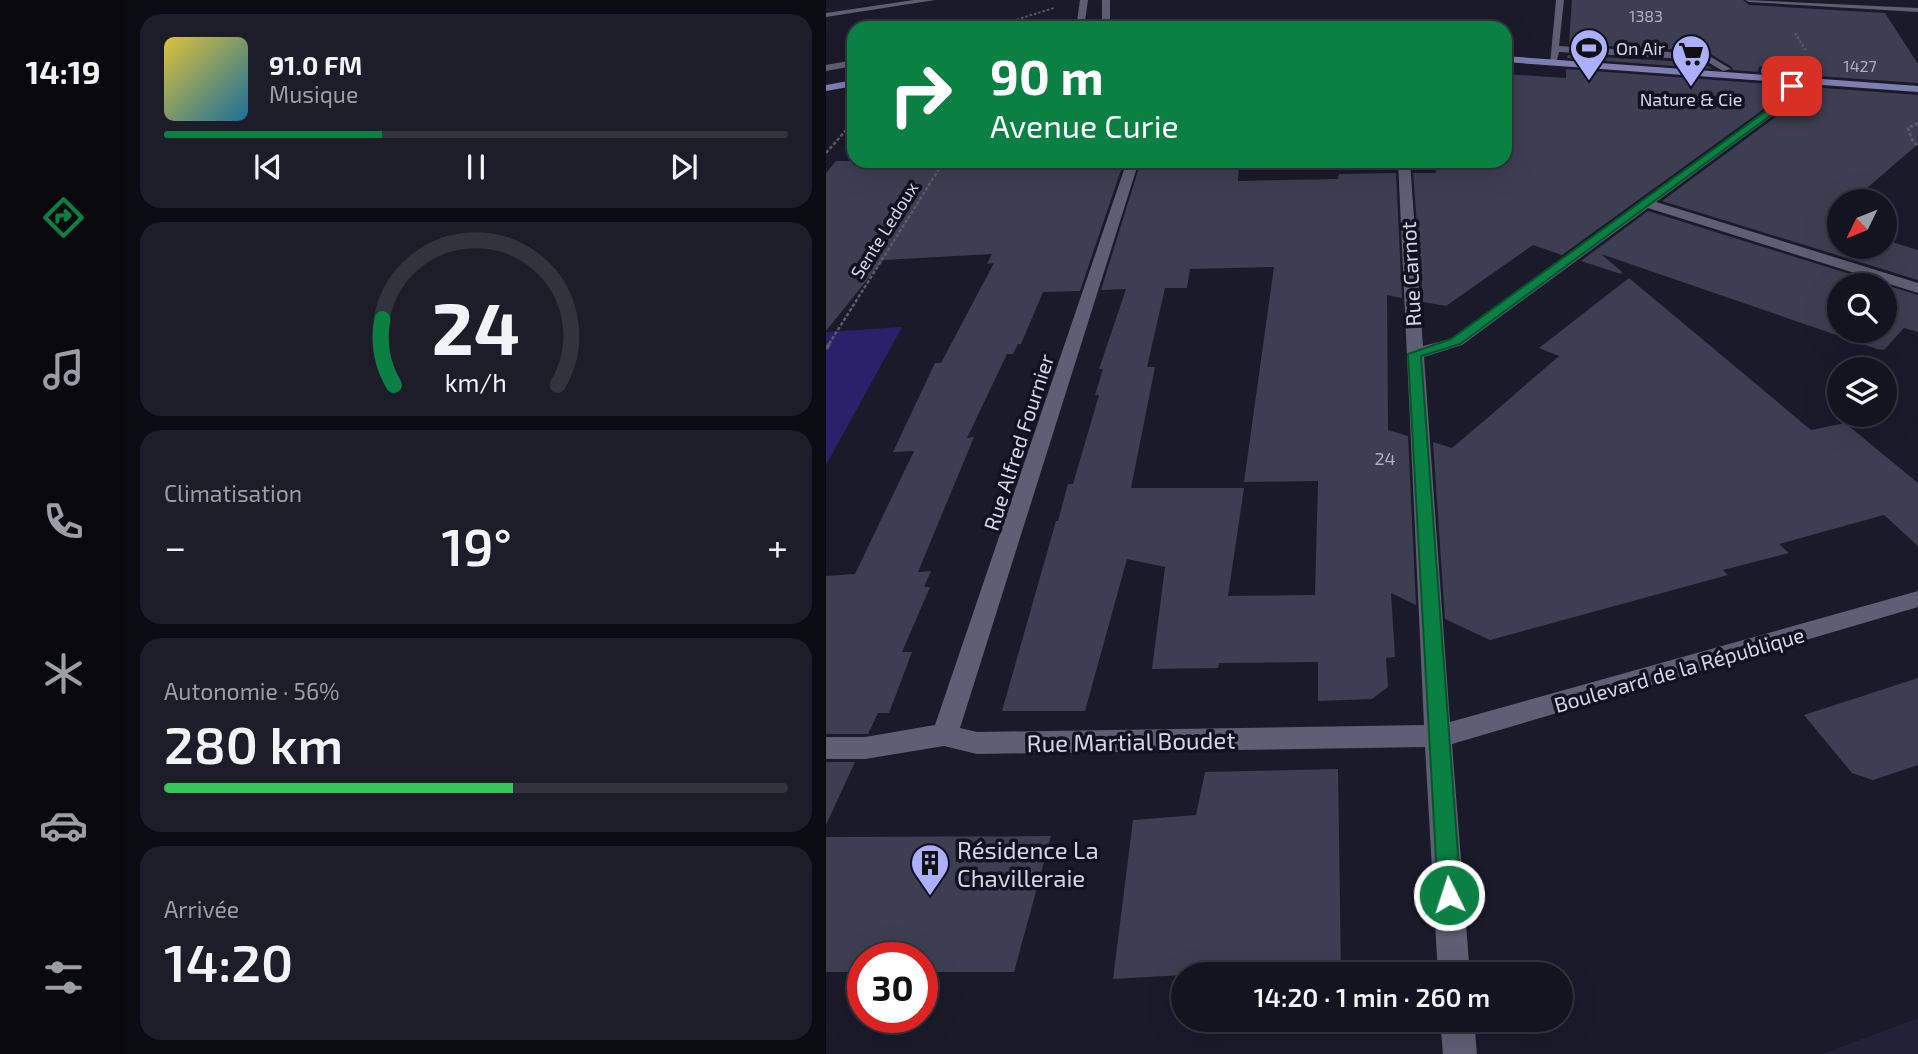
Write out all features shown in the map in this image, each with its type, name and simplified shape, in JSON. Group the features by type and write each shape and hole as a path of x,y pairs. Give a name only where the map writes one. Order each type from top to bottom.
{"main road":[{"path":"1512,59 1632,66 1655,64 1918,79"},
{"path":"1632,66 1662,72 1918,89"}],"street":[{"path":"826,15 931,0"},
{"path":"1081,21 1084,0"},
{"path":"1106,0 1106,21"},
{"path":"1553,62 1560,0"},
{"path":"1749,0 1918,10"},
{"path":"1555,49 1706,57 1726,69"},
{"path":"826,68 847,64"},
{"path":"1415,354 1456,342 1794,94 1790,81 1764,71"},
{"name":"Rue Alfred Fournier","path":"944,735 1131,168"},
{"name":"Rue Carnot","path":"1404,168 1453,962"},
{"path":"1646,203 1918,288"},
{"name":"Boulevard de la République","path":"1439,736 1500,721 1918,599"},
{"name":"Rue Martial Boudet","path":"826,748 865,748 944,735 977,743 1439,736"},
{"path":"1458,1032 1460,1054"}],"path":[{"path":"1777,2 1814,65 1827,74"},
{"path":"1012,21 1054,8"},
{"path":"1918,123 1908,128 1912,140 1918,146"},
{"path":"826,153 847,129"},
{"name":"Sente Ledoux","path":"826,349 940,168"}],"shaded area":[{"path":"902,327 826,465 826,332"},
{"path":"1918,1018 1918,1054 1822,1054"}],"building":[{"path":"1572,0 1743,0 1749,5 1885,13 1918,64 1918,83 1788,74 1765,66 1759,67 1758,72 1733,70 1706,51 1569,44"},
{"path":"1568,55 1703,63 1713,69 1567,58"},
{"path":"1566,69 1782,85 1786,93 1562,255 1533,245 1446,306 1423,302 1413,173 1436,173 1436,168 1512,168 1512,74 1566,78"},
{"path":"1798,86 1918,95 1918,144 1866,189 1827,189 1827,252 1662,201 1800,99"},
{"path":"836,161 847,161 847,168 1122,168 1080,291 1043,292 1021,344 1018,344 1013,354 1007,354 967,438 974,437 918,572 931,571 924,587 930,587 902,652 912,652 889,713 878,713 868,734 826,734 826,576 855,574 914,451 893,452 935,363 941,363 994,263 987,264 992,254 883,260 826,331 826,173"},
{"path":"1139,168 1239,168 1238,181 1338,179 1339,174 1396,173 1402,298 1387,295 1388,430 1408,436 1416,605 1391,593 1395,657 1386,658 1388,687 1372,699 1318,701 1318,662 1219,663 1218,668 1152,669 1165,567 1127,559 1085,711 1002,711 1056,521 1068,484 1073,484 1099,395 1095,395 1103,369 1099,369 1126,289 1101,290","holes":["1274,267 1244,482 1318,481 1315,595 1228,596 1244,488 1131,488 1155,367 1147,367 1165,288 1187,288 1190,269"]},
{"path":"1648,211 1847,273 1827,273 1827,332 1601,254 1622,272 1621,274 1581,261"},
{"path":"1897,244 1918,250 1918,280 1850,259 1897,259"},
{"path":"1629,278 1811,430 1850,427 1918,483 1918,546 1884,515 1779,544 1789,553 1723,570 1728,575 1490,640 1445,619 1433,442 1452,448 1559,356 1539,348"},
{"path":"1897,288 1918,295 1918,332 1904,328 1897,336"},
{"path":"1860,343 1890,343 1884,350"},
{"path":"1918,678 1918,765 1873,780 1852,773 1804,715"},
{"path":"826,762 855,762 826,825"},
{"path":"1338,769 1341,962 1171,962 1171,976 1113,979 1133,820 1196,815 1205,772"},
{"name":"Résidence La Chavilleraie","path":"1051,836 1014,972 938,972 938,942 847,942 847,972 826,972 826,837"}],"place":[{"name":"On Air","path":"1589,82"},
{"name":"Nature & Cie","path":"1691,88"},
{"name":"Résidence La Chavilleraie","path":"930,897"}],"route":[{"path":"1449,895 1415,354 1456,342 1794,94 1792,86"}]}
